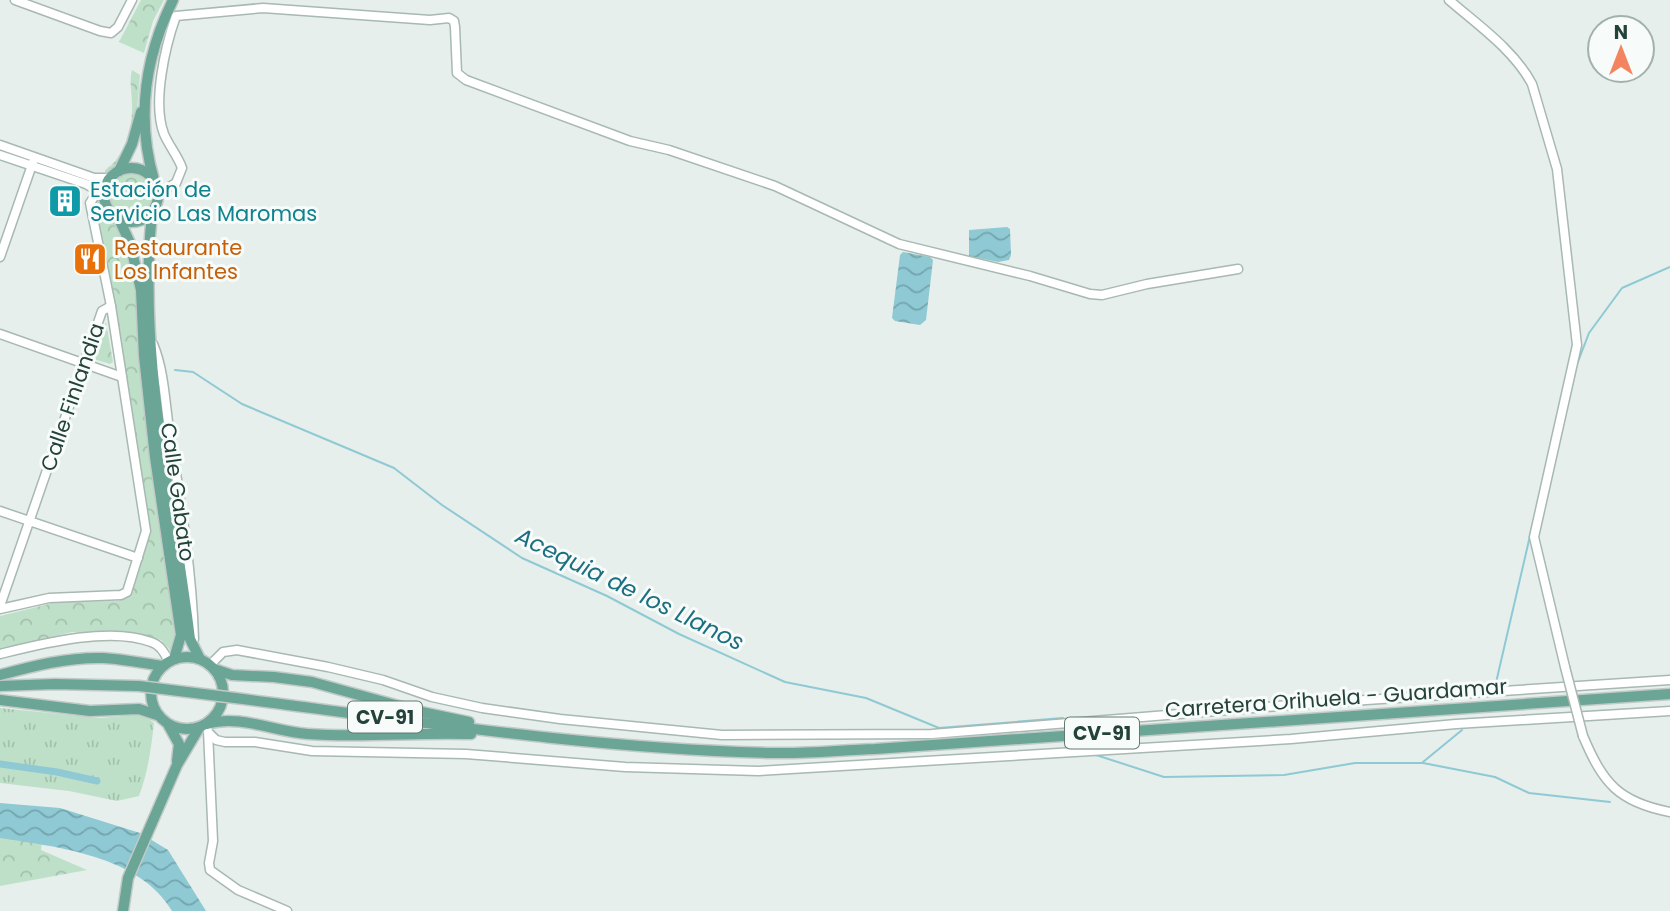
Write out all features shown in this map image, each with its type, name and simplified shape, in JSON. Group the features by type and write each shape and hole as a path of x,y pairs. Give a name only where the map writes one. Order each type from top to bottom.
{"main road":[{"path":"152,213 140,221 125,222 109,211 101,195 110,178 119,171 132,144 152,51 173,0"},
{"path":"144,97 146,141 159,193 152,213 149,258 150,338 190,639 200,659 232,676 274,677 312,682 417,712 534,736"},
{"path":"119,171 138,169 154,180"},
{"path":"119,219 130,243 141,290 144,356 155,457 181,635 168,662 152,681 150,690 157,715 178,729 205,728 231,720 290,732 327,735 450,733 534,736"},
{"path":"0,675 84,658 168,662 182,657 200,659"},
{"path":"123,911 128,878 177,765 219,711 223,685 212,667"},
{"name":"Carretera Orihuela - Guardamar","path":"0,685 139,686 534,736 639,747 776,753 875,749 1670,694"},
{"path":"0,700 90,712 139,709 157,715"},
{"path":"169,725 179,744 177,765"}],"street":[{"path":"15,0 100,32 111,33 118,27 132,0"},
{"path":"1449,0 1521,65 1529,77 1557,169 1577,345 1534,537 1583,737 1598,771 1610,784 1629,800 1648,808 1670,812"},
{"path":"159,193 176,183 181,168 164,134 160,113 161,79 176,16 263,9 430,20 449,18 454,21 455,27 457,73 466,80 630,141 669,150 775,186 900,244 1096,295 1238,269"},
{"path":"0,145 94,178 110,178"},
{"path":"0,155 78,181 101,195"},
{"path":"0,257 35,156"},
{"name":"Calle Finlandia","path":"0,608 102,311 111,306 90,203 101,195"},
{"path":"0,608 49,598 114,597 127,592 146,531 111,306"},
{"path":"0,334 122,377"},
{"path":"0,511 138,558"},
{"path":"0,654 66,639 120,636 151,641 160,647 168,662"},
{"path":"212,667 223,652 237,650 383,680 432,697 482,708 587,722 722,735 932,734 1290,705 1670,680"},
{"path":"205,728 216,740 225,742 255,742 312,751 466,754 625,767 758,771 1291,739 1456,724 1670,711"},
{"path":"205,728 214,841 210,870 238,890 287,911"}],"green space":[{"path":"141,0 164,0 153,21 144,53 119,42"},
{"path":"132,70 140,75 133,130 123,155 105,175 105,170 123,150 129,132"},
{"path":"131,174 146,180 152,195 146,210 131,216 116,210 110,195 116,180"},
{"path":"98,198 122,237 130,256 136,289 177,636 175,647 170,650 161,640 141,634 72,632 0,650 0,616 57,602 118,601 127,597 151,533 119,325 94,201"},
{"path":"106,322 113,362 110,364 94,359 93,356"},
{"path":"0,708 100,718 136,715 149,719 154,723 152,742 139,796 117,801 69,791 0,783"},
{"path":"0,828 42,838 41,850 87,870 0,886"}],"water":[{"path":"1010,229 1009,260 998,262 969,256 969,230"},
{"path":"903,252 930,257 933,260 926,320 920,325 895,321 892,318 900,255"},
{"path":"0,803 60,808 140,833 168,850 206,911 172,911 158,892 140,878 96,857 47,845 0,838"}],"waterway":[{"path":"1576,367 1589,333 1622,288 1670,267"},
{"name":"Acequia de los Llanos","path":"175,370 193,372 242,404 394,468 442,505 522,558 785,682 866,698 939,728 1063,718"},
{"path":"1495,687 1539,497"},
{"path":"1423,762 1462,730"},
{"name":"Acequia de los Llanos","path":"1096,755 1164,777 1284,775 1355,763 1423,763 1495,777 1529,793 1610,802"},
{"path":"0,764 97,781"}],"place":[{"name":"Estación de Servicio Las Maromas","path":"65,201"},
{"name":"Restaurante Los Infantes","path":"90,259"}]}
